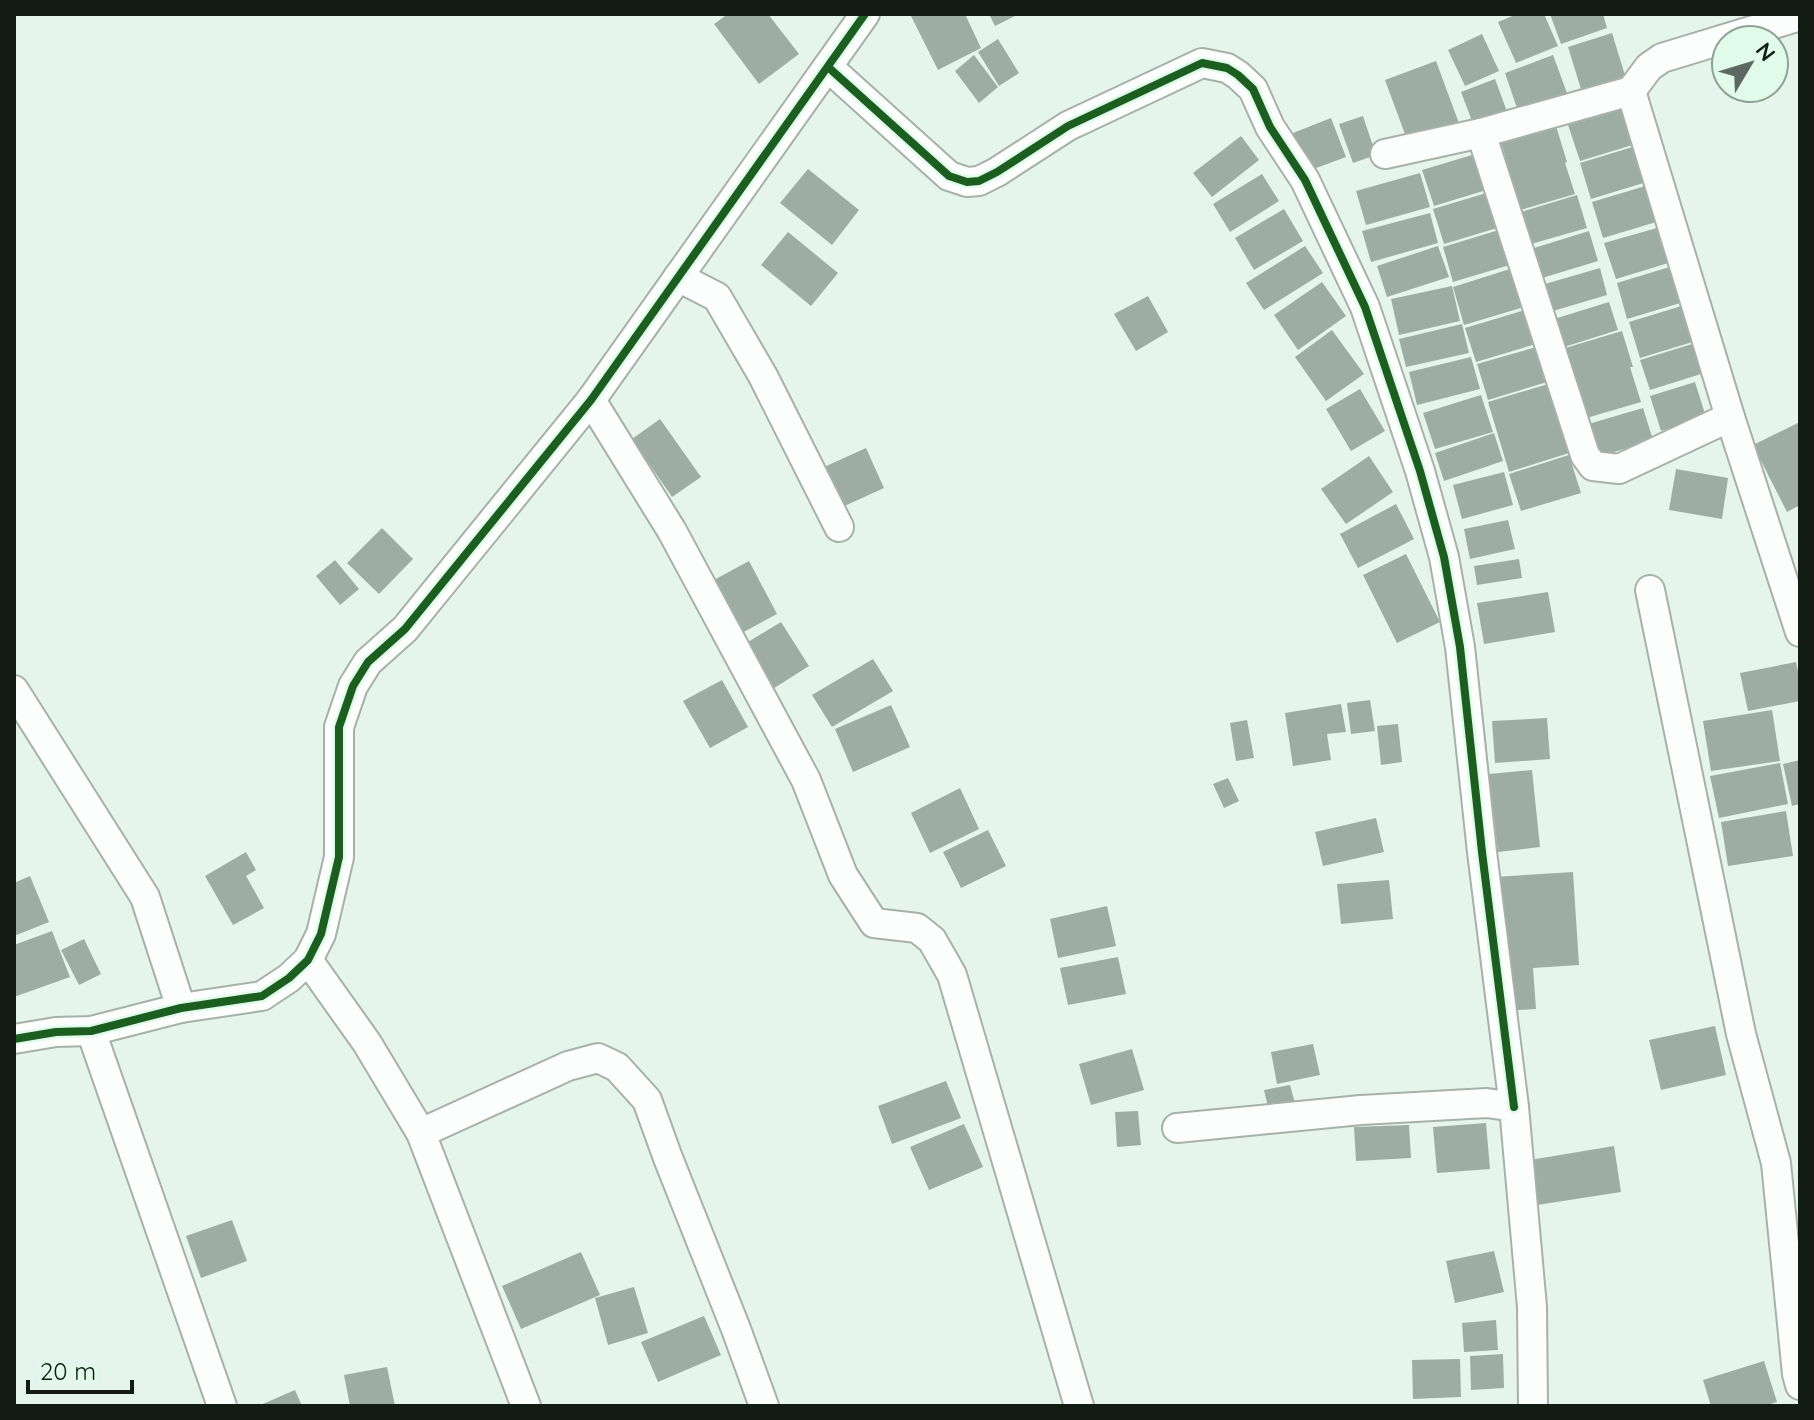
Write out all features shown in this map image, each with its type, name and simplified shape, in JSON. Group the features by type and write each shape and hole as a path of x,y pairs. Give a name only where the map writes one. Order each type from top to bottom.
{"street":[{"path":"14,1039 56,1032 91,1031 181,1008 262,996 289,978 308,960 321,934 339,857 339,727 353,686 368,662 405,629 591,400 865,14"},
{"path":"1385,154 1481,133 1631,91 1649,67 1662,58 1800,16"},
{"path":"828,67 949,176 967,182 979,181 997,172 1068,126 1202,63 1227,68 1253,89 1270,127 1305,180 1365,307 1420,471 1444,557 1460,647 1514,1107 1532,1307 1533,1406"},
{"path":"1631,91 1730,417 1800,632"},
{"path":"1481,133 1585,455 1593,466 1619,469 1730,417"},
{"path":"678,277 717,297 763,376 839,527"},
{"path":"591,400 672,531 799,767 843,875 858,900 874,923 917,928 932,940 952,975 1079,1406"},
{"path":"1650,590 1741,1034 1788,1160 1797,1374 1800,1385"},
{"path":"14,690 145,897 181,1008"},
{"path":"308,960 367,1043 421,1133 526,1406"},
{"path":"91,1031 222,1406"},
{"path":"421,1133 568,1066 598,1058 617,1067 647,1100 764,1406"},
{"path":"1177,1128 1361,1110 1487,1103 1514,1107"}],"building":[{"path":"728,14 768,14 799,54 759,84 714,24"},
{"path":"910,14 965,14 981,48 938,70"},
{"path":"989,14 1019,14 995,26"},
{"path":"1517,14 1544,14 1558,46 1516,63 1498,22"},
{"path":"1550,14 1603,14 1607,28 1561,44"},
{"path":"1612,33 1628,85 1584,99 1568,47"},
{"path":"1482,34 1499,71 1465,86 1448,50"},
{"path":"998,39 1019,73 999,86 978,52"},
{"path":"974,55 998,87 979,103 955,71"},
{"path":"1553,55 1567,93 1518,111 1505,73"},
{"path":"1436,61 1460,126 1409,145 1385,80"},
{"path":"1495,79 1509,117 1475,129 1461,92"},
{"path":"1628,108 1639,143 1580,161 1568,125"},
{"path":"1363,116 1376,155 1353,163 1339,124"},
{"path":"1331,118 1346,157 1308,171 1293,133"},
{"path":"1556,126 1575,194 1521,210 1501,142"},
{"path":"1241,136 1259,160 1212,197 1193,173"},
{"path":"1639,145 1650,181 1591,199 1580,163"},
{"path":"1482,152 1493,188 1434,206 1422,170"},
{"path":"808,169 859,210 832,245 780,203"},
{"path":"1420,173 1430,207 1366,225 1356,191"},
{"path":"1262,174 1279,201 1230,232 1213,204"},
{"path":"1652,184 1663,220 1603,238 1592,202"},
{"path":"1493,191 1504,226 1444,244 1433,209"},
{"path":"1577,195 1587,228 1531,244 1521,212"},
{"path":"1284,209 1303,241 1254,270 1235,238"},
{"path":"1430,213 1438,243 1371,262 1362,231"},
{"path":"1664,226 1675,261 1616,279 1604,243"},
{"path":"1502,229 1513,264 1453,282 1443,247"},
{"path":"1589,231 1598,261 1542,278 1534,248"},
{"path":"788,232 838,273 811,306 761,265"},
{"path":"1305,246 1323,273 1264,310 1246,283"},
{"path":"1438,246 1449,277 1387,297 1377,266"},
{"path":"1676,265 1687,301 1627,319 1617,283"},
{"path":"1513,268 1524,307 1464,325 1453,287"},
{"path":"1600,268 1607,295 1553,311 1545,284"},
{"path":"1322,282 1346,316 1298,350 1274,315"},
{"path":"1452,286 1460,321 1399,335 1391,299"},
{"path":"1148,296 1168,332 1136,351 1114,314"},
{"path":"1609,302 1618,330 1564,347 1554,319"},
{"path":"1688,304 1699,340 1640,358 1629,322"},
{"path":"1525,310 1536,344 1476,362 1465,328"},
{"path":"1462,324 1469,353 1406,367 1399,339"},
{"path":"1332,330 1364,374 1326,401 1295,357"},
{"path":"1622,331 1641,402 1583,419 1562,349"},
{"path":"1692,344 1701,374 1650,390 1640,360"},
{"path":"1536,347 1547,382 1488,400 1477,364"},
{"path":"1471,357 1480,389 1417,405 1409,372"},
{"path":"1695,382 1706,417 1661,431 1650,396"},
{"path":"1548,384 1569,453 1509,472 1488,402"},
{"path":"1360,389 1385,431 1351,451 1326,409"},
{"path":"1481,395 1493,432 1435,449 1423,413"},
{"path":"1643,408 1653,440 1595,458 1585,425"},
{"path":"660,419 701,477 672,497 632,439"},
{"path":"1800,422 1800,505 1787,512 1753,445"},
{"path":"1494,433 1503,461 1444,481 1435,453"},
{"path":"866,448 884,488 840,508 822,468"},
{"path":"1569,455 1581,493 1521,511 1509,474"},
{"path":"1369,456 1393,492 1346,524 1321,489"},
{"path":"1676,469 1728,478 1722,519 1669,510"},
{"path":"1504,472 1513,505 1462,519 1453,485"},
{"path":"1396,504 1414,539 1358,568 1340,534"},
{"path":"1508,520 1515,549 1470,559 1464,529"},
{"path":"382,528 413,559 379,594 347,563"},
{"path":"1406,554 1440,622 1397,643 1363,575"},
{"path":"1519,559 1522,578 1477,585 1474,566"},
{"path":"335,560 359,589 340,605 316,576"},
{"path":"749,561 777,614 740,634 712,581"},
{"path":"1548,592 1555,632 1484,644 1477,603"},
{"path":"781,622 809,666 771,690 743,645"},
{"path":"873,659 893,691 832,727 812,695"},
{"path":"1796,662 1800,701 1748,711 1740,673"},
{"path":"722,680 748,727 710,748 683,701"},
{"path":"1370,700 1375,731 1351,734 1347,703"},
{"path":"1341,704 1346,732 1327,734 1331,760 1293,766 1285,713"},
{"path":"891,705 910,747 853,772 835,729"},
{"path":"1772,710 1780,761 1711,771 1703,721"},
{"path":"1547,718 1550,759 1495,763 1492,721"},
{"path":"1247,720 1254,758 1236,761 1230,723"},
{"path":"1398,724 1402,762 1381,765 1377,726"},
{"path":"1800,760 1800,804 1792,806 1783,764"},
{"path":"1780,763 1788,804 1719,818 1710,776"},
{"path":"1532,770 1540,847 1498,852 1489,774"},
{"path":"1228,778 1239,801 1224,808 1213,784"},
{"path":"960,788 979,829 930,853 911,813"},
{"path":"1786,811 1793,856 1728,866 1721,822"},
{"path":"1376,818 1384,852 1323,866 1315,832"},
{"path":"988,830 1006,866 961,888 943,852"},
{"path":"246,852 256,870 246,876 264,908 233,925 205,876"},
{"path":"1573,872 1579,965 1533,968 1536,1009 1503,1011 1494,877"},
{"path":"30,876 49,922 14,936 14,883"},
{"path":"1389,880 1393,919 1341,924 1337,884"},
{"path":"1107,906 1116,946 1058,958 1050,919"},
{"path":"52,931 70,977 14,997 14,945"},
{"path":"84,939 101,974 79,985 61,950"},
{"path":"1118,957 1126,994 1068,1005 1060,968"},
{"path":"1715,1026 1726,1075 1661,1090 1649,1040"},
{"path":"1313,1044 1320,1075 1277,1084 1271,1052"},
{"path":"1132,1049 1144,1090 1091,1105 1079,1064"},
{"path":"946,1081 961,1118 892,1144 878,1106"},
{"path":"1290,1085 1297,1110 1270,1116 1264,1090"},
{"path":"1138,1111 1141,1145 1117,1147 1115,1112"},
{"path":"1486,1123 1490,1169 1437,1173 1433,1127"},
{"path":"964,1124 983,1167 929,1190 910,1147"},
{"path":"1409,1125 1411,1158 1356,1161 1354,1127"},
{"path":"1614,1146 1621,1192 1537,1205 1530,1160"},
{"path":"232,1220 247,1261 201,1278 186,1236"},
{"path":"1494,1251 1504,1292 1455,1303 1446,1261"},
{"path":"581,1252 600,1295 521,1329 502,1286"},
{"path":"634,1287 648,1333 608,1345 595,1298"},
{"path":"704,1316 721,1355 658,1382 641,1342"},
{"path":"1496,1320 1498,1350 1464,1352 1462,1323"},
{"path":"1503,1354 1504,1388 1471,1390 1470,1356"},
{"path":"1460,1359 1461,1397 1413,1399 1412,1360"},
{"path":"1764,1361 1777,1402 1764,1406 1711,1406 1703,1380"},
{"path":"387,1367 395,1406 350,1406 344,1375"},
{"path":"295,1390 302,1406 258,1406"}],"cycle path":[{"path":"14,1039 56,1032 91,1031 181,1008 262,996 289,978 308,960 321,934 339,857 339,727 353,686 368,662 405,629 591,400 865,14"},
{"path":"828,67 949,176 967,182 979,181 997,172 1068,126 1202,63 1227,68 1253,89 1270,127 1305,180 1365,307 1420,471 1444,557 1460,647 1514,1107"}]}
